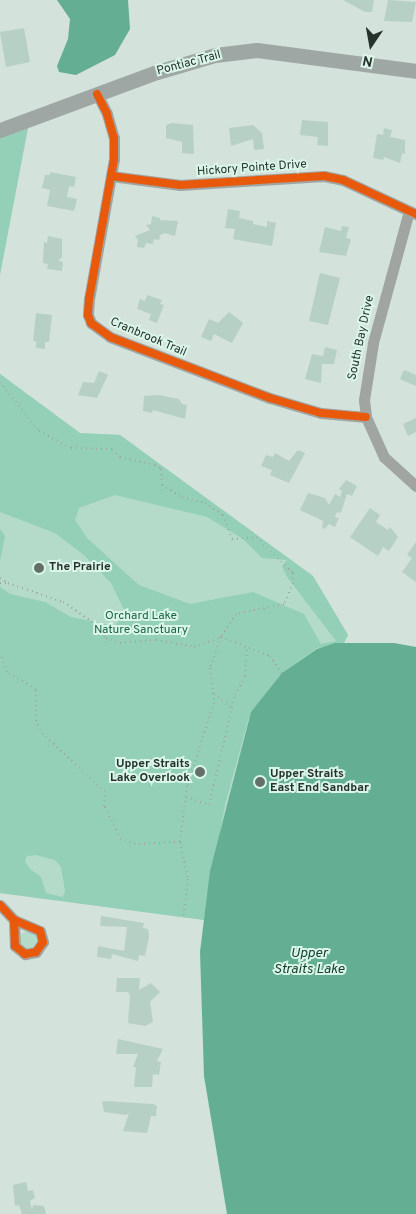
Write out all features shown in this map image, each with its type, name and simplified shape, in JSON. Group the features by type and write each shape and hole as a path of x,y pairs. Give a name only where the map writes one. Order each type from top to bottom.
{"main road":[{"name":"Pontiac Trail","path":"0,130 97,94 215,55 257,50 416,71"}],"street":[{"name":"Cranbrook Trail","path":"97,94 107,114 114,138 112,176 89,299 88,315 96,328 110,336 270,398 321,413 366,416"},
{"name":"Hickory Pointe Drive","path":"112,176 180,185 324,176 343,180 412,212"},
{"name":"South Bay Drive","path":"412,212 366,374 366,416 384,457 416,486"},
{"path":"0,905 14,920"}],"path":[{"path":"0,382 23,415 39,431 71,448 112,449 120,457 148,463 161,469 162,485 182,497 214,508 223,515 232,539 256,537 293,573 293,583 284,604 236,614 221,637 210,668 214,694 194,771 185,797 180,842 188,879 183,917"},
{"path":"0,578 8,583 63,602 91,621 106,638 120,643 156,640 194,647 221,637 270,656 284,677"},
{"path":"0,583 8,583"},
{"path":"185,797 209,805 232,708 245,676 247,646"},
{"path":"0,652 6,672 36,690 36,721 43,734 104,792 104,806 121,839 135,844 180,842"},
{"path":"214,694 232,708"},
{"path":"194,771 200,772"}],"green space":[{"path":"29,123 0,275 0,134"},
{"name":"Orchard Lake Nature Sanctuary","path":"0,374 80,433 120,435 313,576 348,635 344,643 335,643 210,871 204,920 0,893"},
{"name":"Orchard Lake Nature Sanctuary","path":"0,374 80,433 120,435 313,576 348,635 344,643 317,648 282,673 249,717 225,805 204,920 0,893 0,587 10,594 45,602 71,617 114,626 126,614 111,583 84,555 55,533 0,512","holes":["115,495 207,517 243,539 262,558 287,560 282,566 287,577 336,641 321,644 304,614 253,592 190,604 139,585 88,539 75,520 79,508","36,855 55,860 61,867 65,891 63,897 46,893 41,877 30,869 25,861 27,856"]},
{"path":"0,529 5,536 0,561"},
{"path":"28,931 34,934 37,940 34,946 28,949 22,946 19,940 22,934"}],"water":[{"path":"57,0 128,0 130,29 115,55 76,75 59,72 57,66 68,39 70,19"},
{"name":"Upper Straits Lake","path":"335,643 394,643 416,647 416,1214 227,1214 204,1076 200,952 210,871 251,712 282,673 317,649"}],"building":[{"path":"343,0 374,0 372,12 365,12"},
{"path":"388,0 416,2 412,22 384,21"},
{"path":"24,28 30,62 6,67 0,32"},
{"path":"302,120 328,122 328,146 317,145 318,137 300,135"},
{"path":"172,123 193,125 194,154 182,153 182,142 166,138 166,125"},
{"path":"253,125 262,133 264,149 254,150 253,139 231,146 229,128"},
{"path":"384,128 392,130 390,137 405,140 405,154 402,153 400,163 384,157 383,160 373,158 377,134 383,135"},
{"path":"50,172 76,177 74,187 69,186 67,197 77,199 74,211 47,206 50,190 42,188 45,175 50,175"},
{"path":"228,209 240,211 239,218 253,221 253,224 267,227 267,221 276,223 272,246 233,239 235,229 225,228"},
{"path":"152,216 160,218 160,220 178,221 175,236 165,233 160,235 159,240 154,239 153,244 146,243 144,248 137,247 138,240 135,236 150,230 146,225 151,224"},
{"path":"342,226 349,227 346,238 351,239 346,256 319,252 325,227 341,231"},
{"path":"48,236 62,239 62,257 58,261 63,262 62,271 47,269 48,264 43,263 44,242 47,243"},
{"path":"320,273 340,278 328,325 309,321"},
{"path":"147,295 162,300 160,304 164,305 157,323 149,320 151,314 137,309 140,299 145,301"},
{"path":"229,312 243,323 232,343 214,334 211,341 201,337 209,319 218,323"},
{"path":"36,313 52,315 49,342 45,342 45,349 36,348 36,341 33,341"},
{"path":"325,347 337,350 334,364 322,364 321,383 305,379 312,354 323,356"},
{"path":"404,370 416,375 416,386 400,379"},
{"path":"99,371 108,375 97,398 78,395 83,382 94,383"},
{"path":"159,395 179,399 182,404 187,405 185,419 153,410 152,413 143,411 144,396"},
{"path":"416,418 416,432 408,436 403,424"},
{"path":"298,450 305,453 289,483 270,475 272,470 261,466 266,455 273,457 275,453 289,461"},
{"path":"346,480 357,486 352,496 347,494 341,513 337,512 335,517 339,518 335,527 329,524 325,529 322,527 323,521 300,510 308,493 325,498 329,505 335,494 340,497 342,491 339,489"},
{"path":"370,508 380,515 376,522 388,530 390,527 398,537 389,551 383,547 378,556 350,537"},
{"path":"416,542 416,582 402,572 412,558 407,555"},
{"path":"101,916 144,923 143,928 148,929 149,937 145,956 139,955 138,961 112,954 111,959 97,957 98,946 124,951 127,927 100,926"},
{"path":"117,978 140,978 139,990 151,983 160,992 150,1002 153,1022 145,1026 128,1023 130,996 128,992 116,992"},
{"path":"118,1039 163,1049 157,1061 161,1062 159,1075 153,1074 152,1087 134,1087 136,1067 133,1067 138,1054 116,1054"},
{"path":"102,1102 153,1104 157,1106 156,1116 151,1116 147,1133 123,1131 129,1113 126,1115 104,1112"},
{"path":"26,1182 28,1191 33,1190 35,1198 30,1201 32,1210 33,1205 44,1206 46,1214 22,1214 19,1205 15,1206 13,1185"}],"cycle path":[{"path":"97,94 107,114 114,138 114,159 89,299 88,315 91,323 110,337 270,398 321,413 366,417"},
{"path":"111,176 180,185 324,176 343,180 416,214"},
{"path":"0,905 14,920 15,946 25,954 36,952 43,942 40,931 14,920"}],"place":[{"name":"The Prairie","path":"39,568"},
{"name":"Upper Straits Lake Overlook","path":"200,772"},
{"name":"Upper Straits East End Sandbar","path":"260,782"}]}
